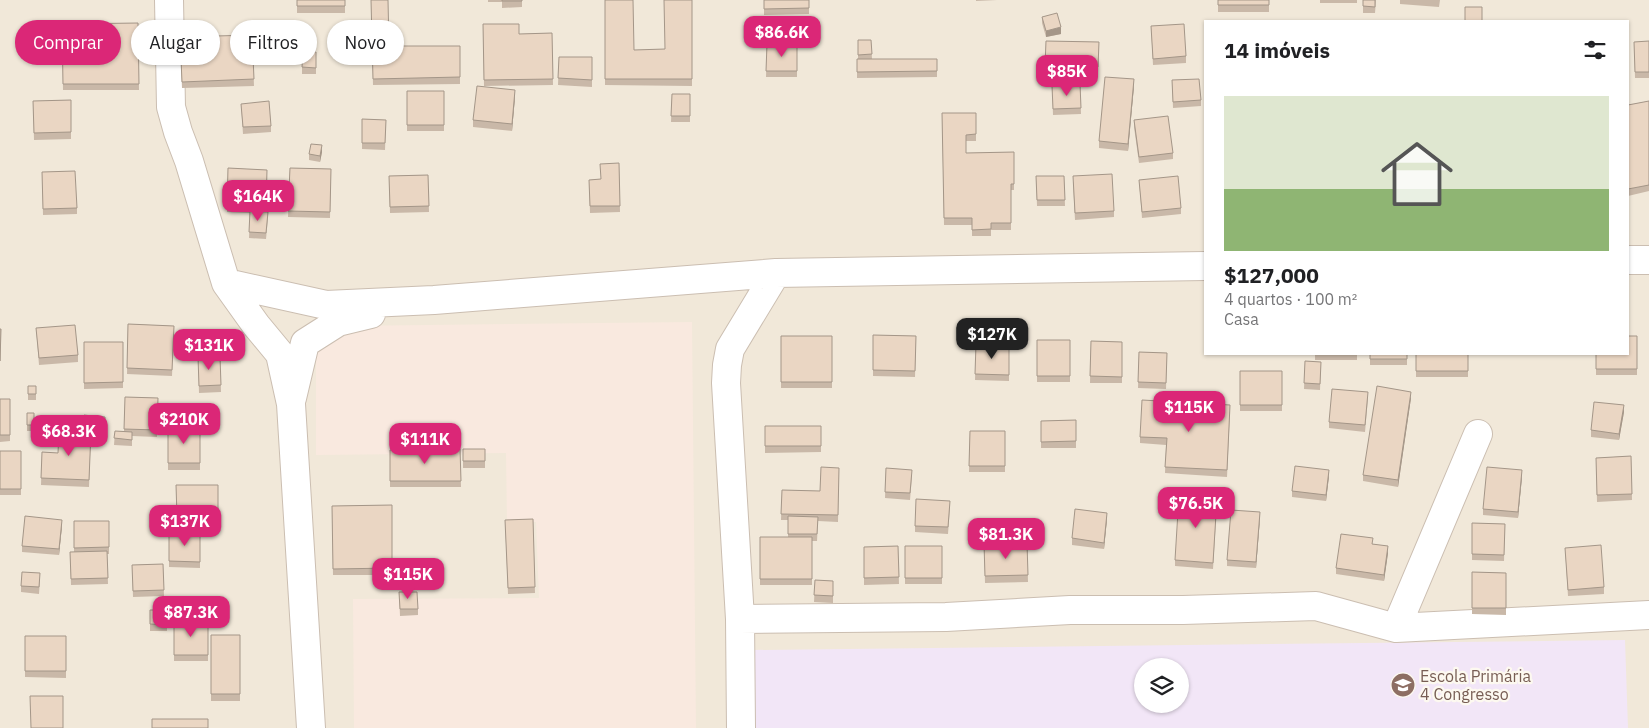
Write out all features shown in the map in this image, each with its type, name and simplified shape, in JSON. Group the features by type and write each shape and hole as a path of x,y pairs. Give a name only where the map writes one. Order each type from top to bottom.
{"street":[{"path":"169,0 171,107 178,132 189,161 226,283 256,325 280,354 290,404 311,728"},
{"path":"1629,260 1649,260"},
{"path":"226,283 326,304 434,300 776,273 1204,266"},
{"path":"741,728 740,619 726,383 727,365 730,349 776,273"},
{"path":"290,404 305,343 338,322 434,300"},
{"path":"1396,628 1478,434"},
{"path":"740,619 946,617 1070,610 1183,610 1316,606 1396,628 1649,615"}],"shaded area":[{"path":"0,0 1649,0 1649,728 0,728"},
{"path":"692,322 696,728 354,728 353,599 539,598 536,522 507,522 506,453 316,455 316,356 325,339 344,326"},
{"name":"Escola Primária 4 Congresso","path":"1625,640 1628,728 753,728 752,650"}],"building":[{"path":"297,0 345,0 345,6 297,6"},
{"path":"371,0 388,0 388,20 372,20"},
{"path":"522,0 522,1 502,1"},
{"path":"605,0 633,0 634,50 665,49 664,0 692,0 692,79 605,79"},
{"path":"764,0 809,0 809,8 764,9"},
{"path":"1218,0 1269,0 1269,5 1218,5"},
{"path":"1363,0 1375,0 1375,7 1363,6"},
{"path":"1465,7 1482,7 1482,20 1465,20"},
{"path":"1057,13 1061,27 1046,31 1042,17"},
{"path":"121,23 131,23 131,65 139,65 139,84 63,84 63,65 121,65"},
{"path":"483,24 519,24 519,34 552,33 553,79 484,80"},
{"path":"1184,24 1186,56 1153,59 1151,26"},
{"path":"220,36 230,36 230,65 253,65 254,79 182,82 181,65 220,65"},
{"path":"858,40 871,40 872,54 858,55"},
{"path":"1046,41 1099,42 1098,67 1045,66"},
{"path":"1649,41 1649,72 1635,72 1634,42"},
{"path":"767,44 797,45 797,71 766,71"},
{"path":"404,46 460,46 460,77 373,79 373,65 404,65"},
{"path":"559,57 592,57 592,80 558,78"},
{"path":"857,59 937,59 937,71 857,72"},
{"path":"302,65 316,65 316,68 302,67"},
{"path":"1105,77 1134,79 1128,144 1099,141"},
{"path":"1199,79 1201,100 1173,102 1172,80"},
{"path":"1080,84 1081,108 1053,109 1052,86"},
{"path":"477,86 515,90 512,124 473,120"},
{"path":"407,91 444,91 444,125 407,125"},
{"path":"672,94 690,94 690,116 671,116"},
{"path":"71,100 71,132 34,133 33,101"},
{"path":"269,101 271,126 243,127 241,104"},
{"path":"1649,101 1649,185 1629,189 1629,105"},
{"path":"942,113 976,113 976,134 966,135 966,153 1014,152 1014,184 1011,184 1011,223 991,223 991,229 972,230 972,218 944,218"},
{"path":"1168,116 1173,153 1139,157 1134,120"},
{"path":"362,119 386,120 385,143 362,143"},
{"path":"311,144 322,145 320,156 309,154"},
{"path":"619,163 620,206 590,206 589,180 601,179 600,164"},
{"path":"228,168 267,170 266,207 227,206"},
{"path":"290,168 331,169 330,212 288,211"},
{"path":"75,171 77,208 43,209 42,172"},
{"path":"1112,174 1114,211 1075,213 1073,176"},
{"path":"428,175 429,206 390,207 389,176"},
{"path":"1036,176 1064,176 1065,200 1037,200"},
{"path":"1178,176 1181,208 1142,212 1139,180"},
{"path":"250,211 268,212 266,233 249,232"},
{"path":"128,324 174,326 172,370 127,368"},
{"path":"75,325 78,355 39,358 36,328"},
{"path":"0,329 1,329 0,361"},
{"path":"873,335 916,336 915,371 873,370"},
{"path":"781,336 832,336 832,382 781,382"},
{"path":"1629,336 1637,336 1637,369 1596,369 1596,355 1629,355"},
{"path":"1037,340 1070,340 1070,376 1037,376"},
{"path":"1091,341 1122,342 1122,377 1090,376"},
{"path":"84,342 123,342 123,382 84,383"},
{"path":"976,344 1009,345 1009,375 975,374"},
{"path":"1139,352 1167,353 1166,383 1138,382"},
{"path":"1370,355 1407,355 1407,359 1370,359"},
{"path":"1416,355 1468,355 1468,371 1416,371"},
{"path":"198,357 220,357 221,385 199,386"},
{"path":"1305,361 1321,362 1320,384 1304,383"},
{"path":"1240,371 1282,371 1282,405 1240,405"},
{"path":"28,386 36,386 36,394 28,394"},
{"path":"1377,386 1411,392 1398,480 1363,475"},
{"path":"1332,389 1368,392 1365,425 1329,422"},
{"path":"125,397 158,398 157,430 124,429"},
{"path":"0,399 10,399 10,435 0,435"},
{"path":"1142,400 1230,405 1227,470 1165,467 1167,438 1140,437"},
{"path":"1594,402 1624,405 1619,434 1591,430"},
{"path":"27,413 34,413 34,425 27,425"},
{"path":"84,415 92,416 91,424 84,424"},
{"path":"97,416 105,417 105,424 97,424"},
{"path":"1076,420 1076,441 1041,442 1041,421"},
{"path":"765,426 821,426 821,446 765,446"},
{"path":"168,427 200,427 200,463 168,463"},
{"path":"59,430 91,431 89,480 41,478 42,452 58,453"},
{"path":"115,431 132,432 132,440 114,438"},
{"path":"970,431 1005,431 1005,466 969,466"},
{"path":"460,449 461,481 390,481 390,450"},
{"path":"463,449 485,449 485,461 463,461"},
{"path":"0,451 21,451 21,489 0,489"},
{"path":"1631,456 1632,494 1597,495 1596,458"},
{"path":"1295,466 1329,470 1326,495 1292,491"},
{"path":"821,467 839,468 838,515 781,514 782,490 820,491"},
{"path":"1487,467 1522,470 1518,512 1483,509"},
{"path":"886,468 912,470 910,493 885,492"},
{"path":"176,485 218,485 218,516 177,516"},
{"path":"1179,495 1217,498 1213,563 1175,560"},
{"path":"916,499 950,501 948,527 915,526"},
{"path":"392,505 392,568 333,569 332,506"},
{"path":"1075,509 1107,513 1104,543 1072,538"},
{"path":"1231,510 1260,512 1256,562 1227,560"},
{"path":"25,516 62,520 59,549 22,546"},
{"path":"788,516 818,517 817,534 788,534"},
{"path":"533,519 535,587 508,588 505,520"},
{"path":"74,521 109,521 109,547 74,548"},
{"path":"1472,523 1505,524 1504,555 1472,554"},
{"path":"169,533 200,533 200,562 169,561"},
{"path":"1341,534 1373,538 1372,544 1388,546 1384,575 1336,568"},
{"path":"760,537 812,537 812,579 760,579"},
{"path":"1027,543 1028,575 985,576 984,544"},
{"path":"1601,545 1604,587 1568,590 1565,548"},
{"path":"898,546 899,577 864,578 864,547"},
{"path":"905,546 942,546 942,578 905,578"},
{"path":"107,551 108,578 71,579 70,552"},
{"path":"163,564 164,590 133,591 132,565"},
{"path":"22,572 40,573 39,587 21,586"},
{"path":"1472,572 1506,573 1506,608 1472,608"},
{"path":"815,580 833,581 833,596 814,595"},
{"path":"399,592 417,592 418,609 400,609"},
{"path":"150,610 167,610 167,625 150,624"},
{"path":"174,621 208,621 208,655 174,655"},
{"path":"211,635 240,635 240,694 211,694"},
{"path":"25,636 66,636 66,671 25,671"},
{"path":"30,696 63,696 63,728 31,728"},
{"path":"152,719 208,719 208,728 152,728"}],"place":[{"name":"Escola Primária 4 Congresso","path":"1403,685"}]}
